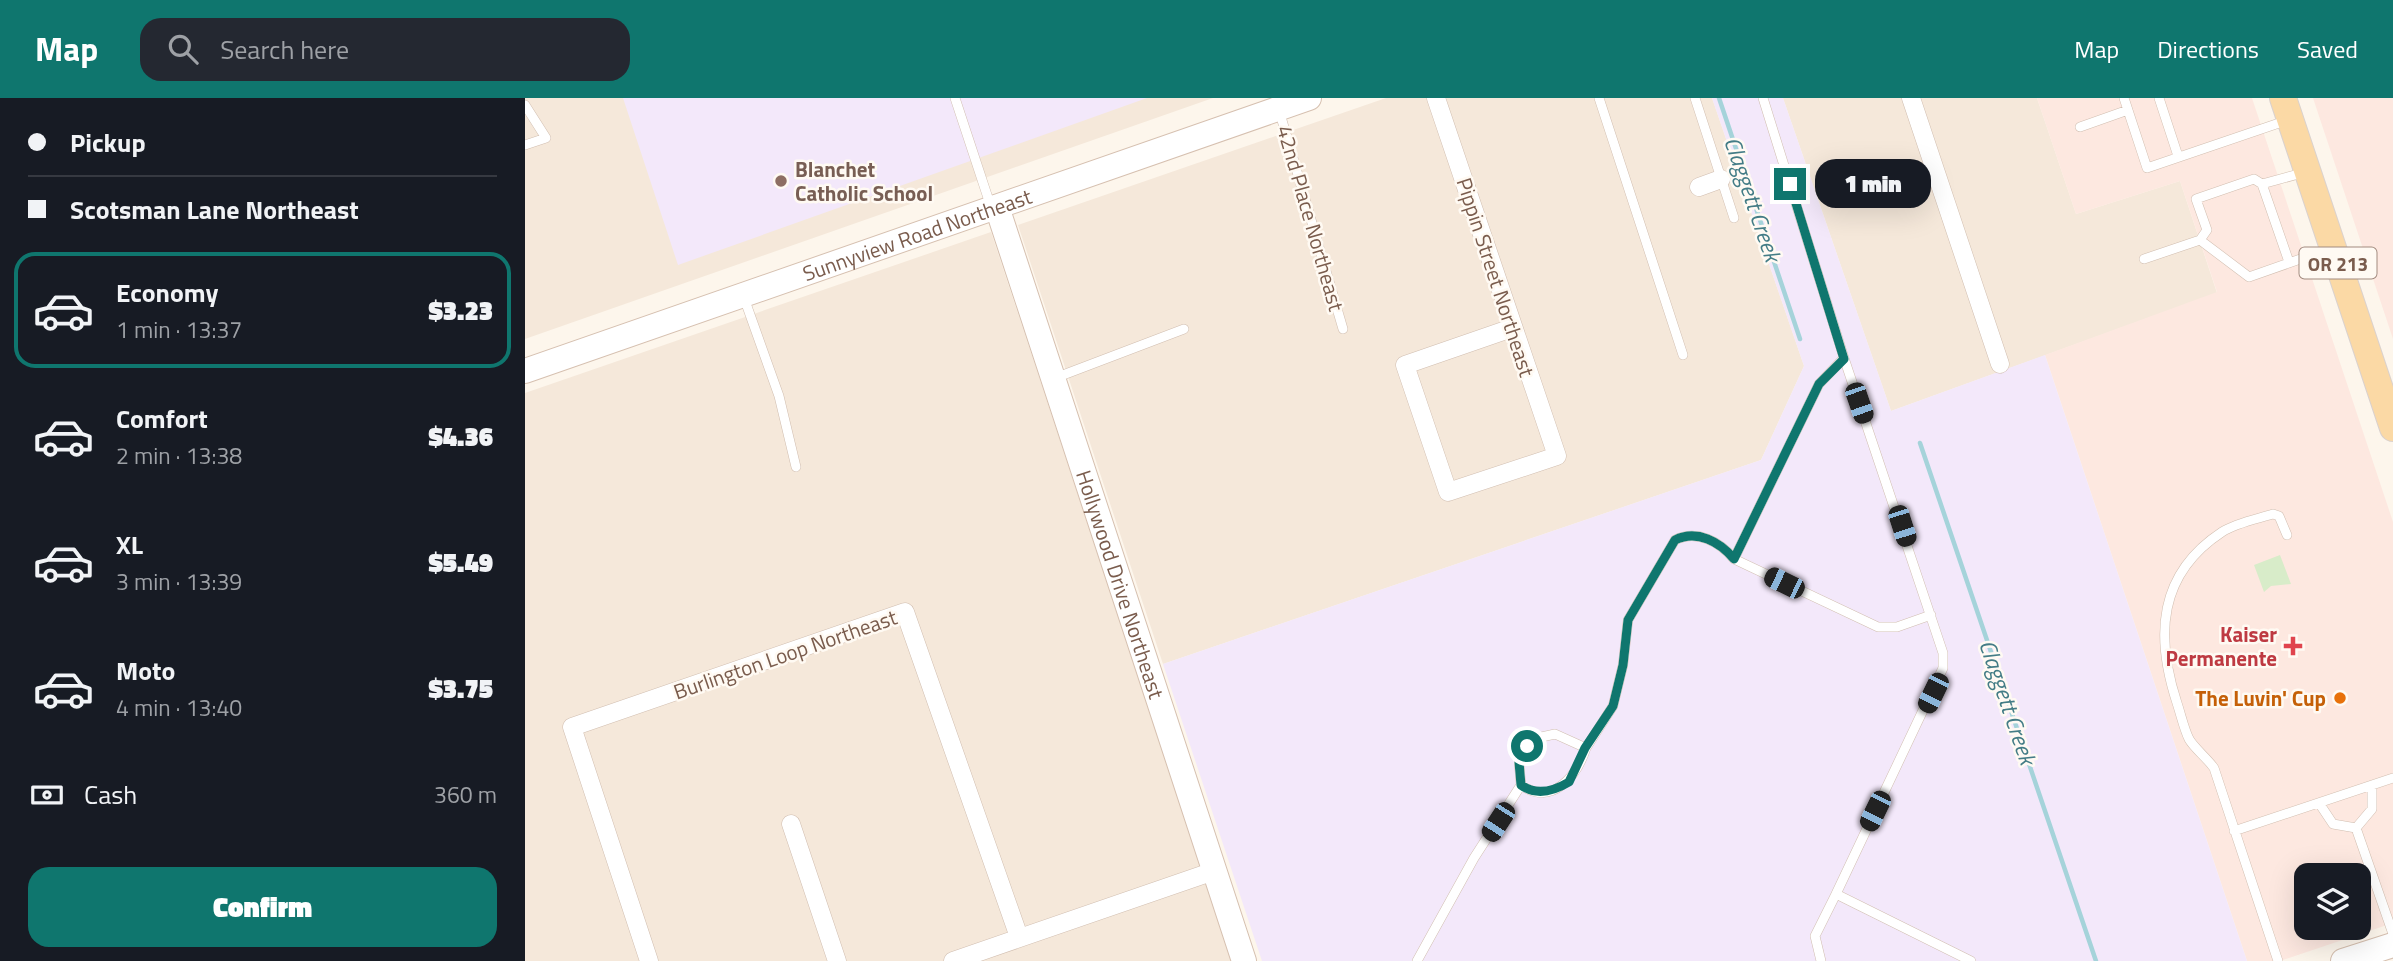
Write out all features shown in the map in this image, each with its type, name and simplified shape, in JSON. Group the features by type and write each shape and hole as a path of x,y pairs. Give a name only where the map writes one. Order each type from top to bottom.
{"main road":[{"name":"OR 213","path":"2287,109 2393,428"}],"street":[{"name":"Sunnyview Road Northeast","path":"525,371 1309,98"},
{"name":"Pippin Street Northeast","path":"1436,98 1557,456 1448,492 1405,365 1512,328"},
{"path":"1911,98 2000,364"},
{"path":"1699,187 1721,180"},
{"name":"Hollywood Drive Northeast","path":"994,208 1053,379 1244,961"},
{"name":"Burlington Loop Northeast","path":"649,961 572,727 905,612 1019,937"},
{"path":"791,824 837,961"},
{"path":"953,961 1214,871"},
{"path":"2343,961 2393,944"}],"lane":[{"path":"955,98 994,208"},
{"path":"1599,98 1683,355"},
{"path":"1695,98 1734,218"},
{"path":"1763,98 1844,359 1943,653 1943,668 1815,936 1821,961"},
{"path":"2124,98 2147,168 2287,109"},
{"path":"2159,98 2178,156"},
{"path":"525,105 546,138 525,145"},
{"name":"42nd Place Northeast","path":"1279,108 1343,329"},
{"path":"2080,127 2128,110"},
{"path":"2262,184 2308,172"},
{"path":"2144,259 2200,240 2207,230 2196,199 2254,179 2262,184 2289,262"},
{"path":"2200,240 2249,277 2333,247"},
{"path":"742,295 779,396 796,467"},
{"path":"1053,379 1184,329"},
{"path":"1734,559 1819,384 1844,359"},
{"path":"2278,961 2214,768 2203,751 2190,741 2166,669 2164,629 2169,600 2177,577 2194,555 2224,531 2273,514 2280,516 2287,535"},
{"path":"1521,785 1528,790 1543,792 1569,782 1585,748 1613,706 1623,665 1628,620 1675,540 1685,535 1702,536 1725,549 1734,559 1882,628 1931,615"},
{"path":"1417,961 1474,858 1521,785 1519,762 1527,746 1537,738 1555,734 1585,748"},
{"path":"2234,831 2393,778"},
{"path":"2356,828 2372,809 2372,785"},
{"path":"2319,803 2333,824 2356,828"},
{"path":"2356,828 2393,934"},
{"path":"1836,894 1971,961"}],"shaded area":[{"path":"525,98 1213,98 525,339"},
{"name":"Blanchet Catholic School","path":"623,98 1147,98 678,265"},
{"path":"1386,98 1712,98 1804,366 1761,460 1163,664 1018,225"},
{"path":"1712,98 1783,98 1891,411 2045,355 2247,961 1262,961 1163,664 1761,460 1804,366"},
{"path":"1783,98 2037,98 2076,214 2180,181 2217,293 1891,411"},
{"path":"2037,98 2252,98 2393,522 2393,923 2371,930 2371,863 2294,863 2294,940 2342,940 2280,961 2247,961 2045,355 2217,292 2180,181 2076,214"},
{"path":"2313,98 2393,98 2393,339"},
{"path":"991,232 1232,961 525,961 525,393"}],"green space":[{"path":"2280,555 2291,584 2271,586 2264,592 2254,565"}],"waterway":[{"name":"Claggett Creek","path":"1719,98 1800,339"},
{"name":"Claggett Creek","path":"1920,443 2096,961"}],"place":[{"name":"Blanchet Catholic School","path":"781,181"},
{"name":"Kaiser Permanente","path":"2293,646"},
{"name":"The Luvin' Cup","path":"2340,698"}],"route":[{"path":"1527,746 1519,762 1521,785 1528,790 1543,792 1569,782 1582,761 1585,748 1606,721 1613,706 1623,665 1628,620 1675,540 1685,535 1702,536 1725,549 1734,559 1819,384 1844,359 1793,201 1790,184"}]}
